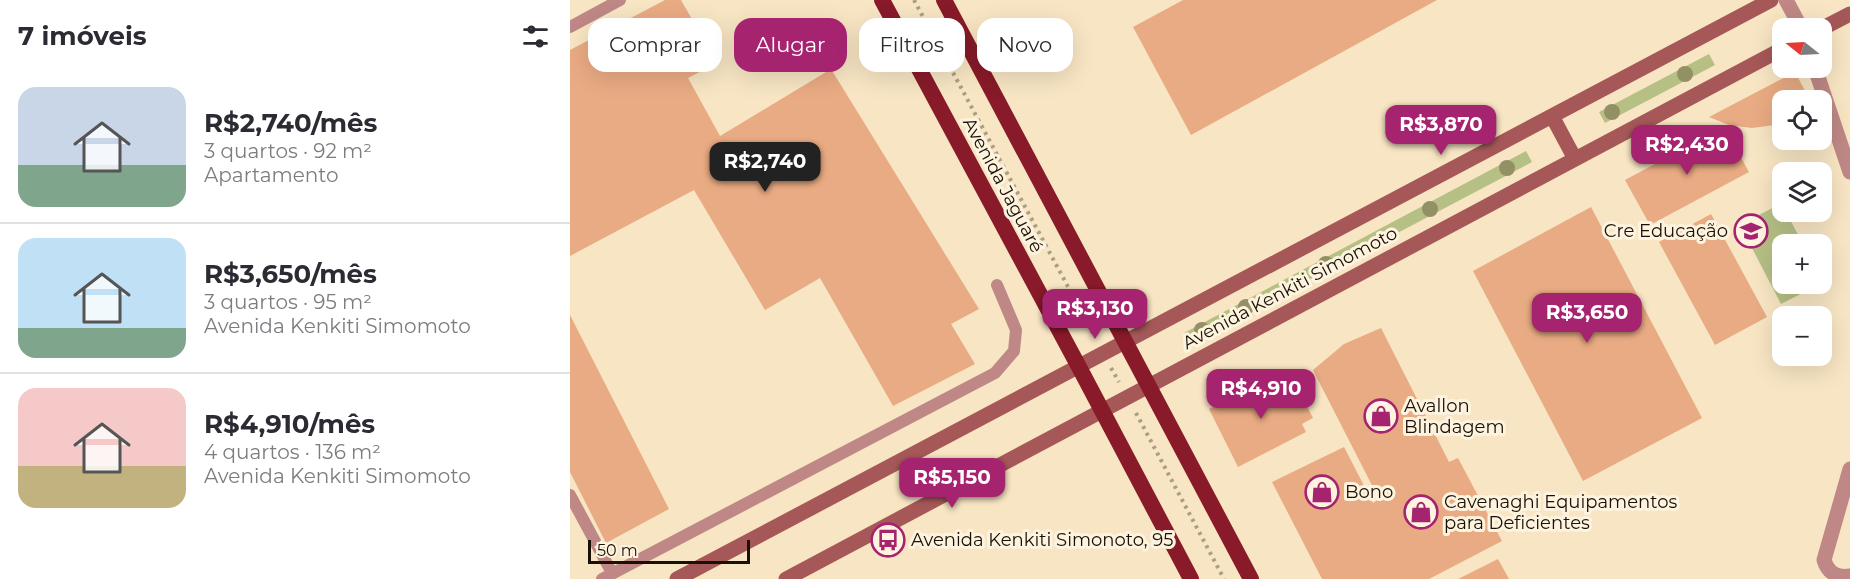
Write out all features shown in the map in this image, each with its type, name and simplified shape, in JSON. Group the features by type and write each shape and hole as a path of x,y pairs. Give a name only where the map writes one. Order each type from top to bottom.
{"highway":[{"name":"Avenida Jaguaré","path":"882,0 1191,579"},
{"name":"Avenida Jaguaré","path":"944,0 1251,579"}],"main road":[{"name":"Avenida Kenkiti Simomoto","path":"677,579 1772,0"},
{"path":"1832,23 1850,14"},
{"name":"Avenida Kenkiti Simomoto","path":"786,579 1772,55"},
{"path":"1552,116 1575,159"}],"street":[{"path":"1786,0 1796,18"},
{"path":"1818,78 1850,172"},
{"path":"1850,469 1824,560 1827,568 1835,575 1850,576"}],"lane":[{"path":"570,27 620,0"},
{"path":"570,495 607,576 995,373 1014,351 1016,330 997,285"}],"path":[{"path":"914,0 1224,579"}],"green space":[{"path":"1709,54 1715,65 1605,123 1599,112"},
{"path":"1526,151 1532,162 1189,343 1184,333"},
{"path":"1772,208 1772,222 1791,222 1798,234 1772,234 1772,287 1740,225"},
{"path":"1776,294 1800,294 1781,304"}],"building":[{"path":"665,0 681,0 691,18 631,18"},
{"path":"1183,0 1437,0 1191,135 1133,27"},
{"path":"588,41 588,72 700,72 688,78 720,136 826,72 833,72 979,309 951,324 975,364 893,406 820,278 765,310 694,190 570,256 570,50"},
{"path":"1784,78 1798,78 1805,90 1772,90 1772,125 1752,128 1729,125 1709,117"},
{"path":"1724,127 1749,172 1650,225 1625,180"},
{"path":"1591,207 1702,418 1583,481 1473,271"},
{"path":"1711,214 1767,317 1715,345 1659,242"},
{"path":"570,315 669,509 606,543 570,472"},
{"path":"1381,328 1449,462 1458,458 1502,541 1429,579 1322,579 1272,482 1344,447 1373,503 1379,499 1313,370 1344,344"},
{"path":"1269,378 1275,391 1294,381 1313,418 1302,424 1306,432 1238,467 1209,409"},
{"path":"1498,559 1509,579 1458,579"}],"place":[{"name":"Cre Educação","path":"1751,231"},
{"name":"Avallon Blindagem","path":"1381,416"},
{"name":"Bono","path":"1322,492"},
{"name":"Cavenaghi Equipamentos para Deficientes","path":"1421,512"},
{"name":"Avenida Kenkiti Simonoto, 95","path":"888,540"}]}
